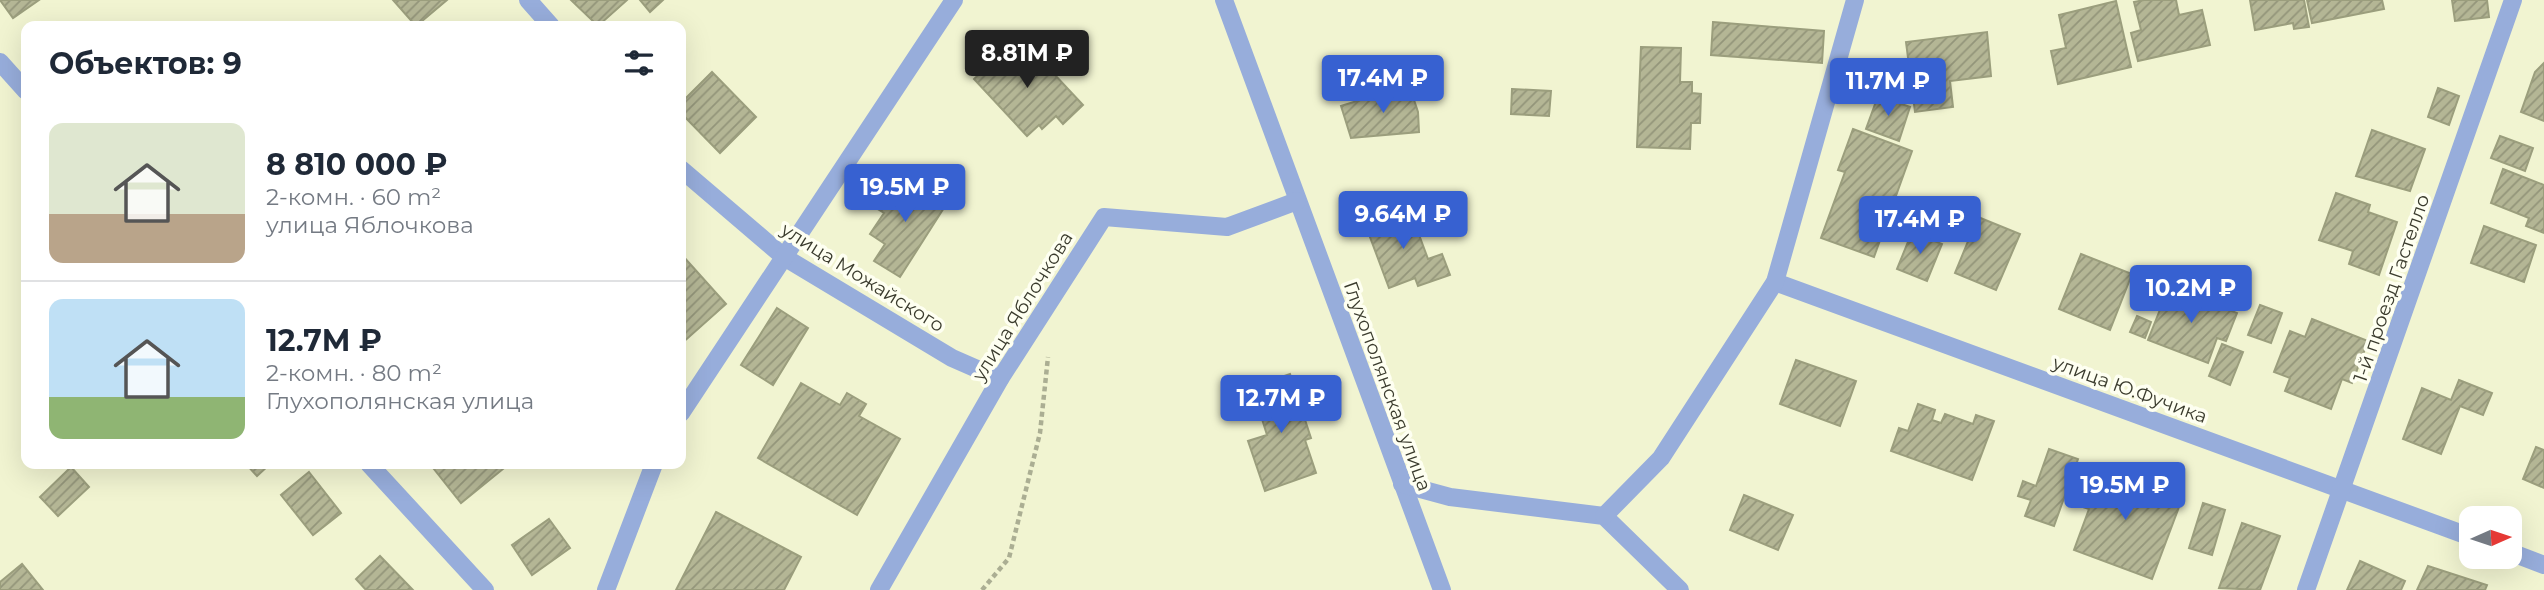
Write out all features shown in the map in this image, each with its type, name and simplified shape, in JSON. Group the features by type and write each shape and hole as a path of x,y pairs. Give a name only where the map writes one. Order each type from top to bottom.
{"street":[{"path":"527,0 546,21"},
{"path":"686,406 954,0"},
{"name":"Глухополянская улица","path":"1224,0 1442,590"},
{"path":"1604,516 1661,458 1775,282 1855,0"},
{"name":"1-й проезд Гастелло","path":"2306,590 2513,0"},
{"path":"0,62 21,85"},
{"name":"улица Можайского","path":"686,173 784,257 952,358 1000,379"},
{"name":"улица Яблочкова","path":"878,590 1000,379 1104,217 1227,228 1297,201"},
{"name":"улица Ю.Фучика","path":"1775,282 2459,532"},
{"path":"374,469 485,590"},
{"path":"606,590 652,469"},
{"path":"1402,484 1450,497 1604,516 1680,590"},
{"path":"2522,557 2544,565"}],"path":[{"path":"982,590 1009,558 1040,433 1048,348"}],"building":[{"path":"0,0 39,0 13,18"},
{"path":"393,0 447,0 422,21 412,21"},
{"path":"571,0 627,0 604,21 593,21"},
{"path":"640,0 663,0 650,12"},
{"path":"2176,0 2179,15 2202,10 2210,45 2138,61 2131,33 2141,30 2134,2"},
{"path":"2250,0 2304,0 2309,27 2294,29 2293,23 2255,30"},
{"path":"2307,0 2382,0 2384,9 2312,23"},
{"path":"2452,0 2487,0 2489,17 2455,21"},
{"path":"2116,1 2131,67 2058,84 2051,51 2066,48 2059,15"},
{"path":"1713,22 1824,31 1822,63 1711,55"},
{"path":"1987,32 1991,76 1950,81 1953,107 1915,112 1906,42"},
{"path":"1011,45 1018,52 1027,45 1083,105 1063,124 1056,116 1042,129 1039,125 1027,136 974,79"},
{"path":"1641,47 1681,48 1680,82 1692,82 1692,93 1701,94 1700,123 1691,123 1690,149 1637,147"},
{"path":"2544,63 2544,121 2521,112 2535,72"},
{"path":"712,72 756,117 720,153 686,118 686,98"},
{"path":"1409,85 1418,112 1419,132 1351,138 1341,106"},
{"path":"2438,88 2459,96 2449,125 2428,117"},
{"path":"1512,89 1551,91 1549,116 1511,114"},
{"path":"1878,96 1910,107 1899,141 1866,129"},
{"path":"1853,129 1912,151 1874,257 1821,238 1845,172 1838,170"},
{"path":"2372,130 2425,149 2410,191 2356,176"},
{"path":"2500,136 2533,148 2525,171 2491,158"},
{"path":"2503,169 2544,185 2544,233 2526,226 2529,218 2491,203"},
{"path":"907,177 947,203 900,277 874,261 885,244 870,234 884,213 876,208 886,193 894,198"},
{"path":"2336,193 2370,205 2368,212 2397,222 2379,275 2349,264 2353,251 2319,240"},
{"path":"1401,207 1411,235 1418,232 1428,259 1442,254 1450,275 1418,286 1415,278 1389,288 1364,221"},
{"path":"1978,217 2020,234 1996,290 1955,273"},
{"path":"2484,226 2536,245 2524,282 2471,263"},
{"path":"1912,232 1942,244 1927,281 1897,269"},
{"path":"2081,254 2132,274 2110,330 2059,309"},
{"path":"686,259 726,304 686,340"},
{"path":"2169,287 2237,313 2226,341 2217,338 2208,363 2148,340"},
{"path":"2260,305 2282,313 2271,343 2248,335"},
{"path":"777,308 808,328 773,385 741,365"},
{"path":"2137,316 2151,322 2145,338 2130,332"},
{"path":"2312,319 2368,341 2352,383 2342,379 2331,409 2285,391 2290,378 2274,372 2290,331 2305,337"},
{"path":"2222,344 2243,352 2230,385 2209,376"},
{"path":"1796,360 1856,381 1840,426 1780,404"},
{"path":"1290,374 1311,438 1305,440 1316,473 1265,491 1248,441 1267,435 1252,387"},
{"path":"2459,380 2492,393 2483,415 2460,406 2441,454 2403,439 2422,388 2451,400"},
{"path":"801,383 840,405 847,393 866,404 859,416 900,439 857,515 758,458"},
{"path":"1918,404 1935,410 1932,420 1941,423 1945,414 1973,424 1976,415 1994,421 1972,480 1891,451 1899,428 1908,431"},
{"path":"2536,447 2544,450 2544,488 2523,479"},
{"path":"2049,449 2078,459 2054,526 2025,516 2031,500 2018,496 2023,481 2036,486"},
{"path":"2091,466 2182,499 2152,579 2074,550 2089,509 2077,505"},
{"path":"69,469 73,469 89,487 58,516 40,497"},
{"path":"251,469 265,469 257,476"},
{"path":"434,469 503,469 461,503"},
{"path":"309,472 341,513 313,535 281,495"},
{"path":"1744,495 1793,515 1778,550 1730,530"},
{"path":"2203,503 2225,510 2212,555 2189,548"},
{"path":"716,512 801,557 784,590 676,590"},
{"path":"549,519 570,548 532,575 512,545"},
{"path":"2242,523 2280,536 2260,590 2219,588"},
{"path":"380,556 413,590 366,590 356,579"},
{"path":"2360,561 2405,581 2401,590 2347,590"},
{"path":"22,564 43,590 0,590 0,582"},
{"path":"2428,566 2487,585 2485,590 2417,590"}]}
